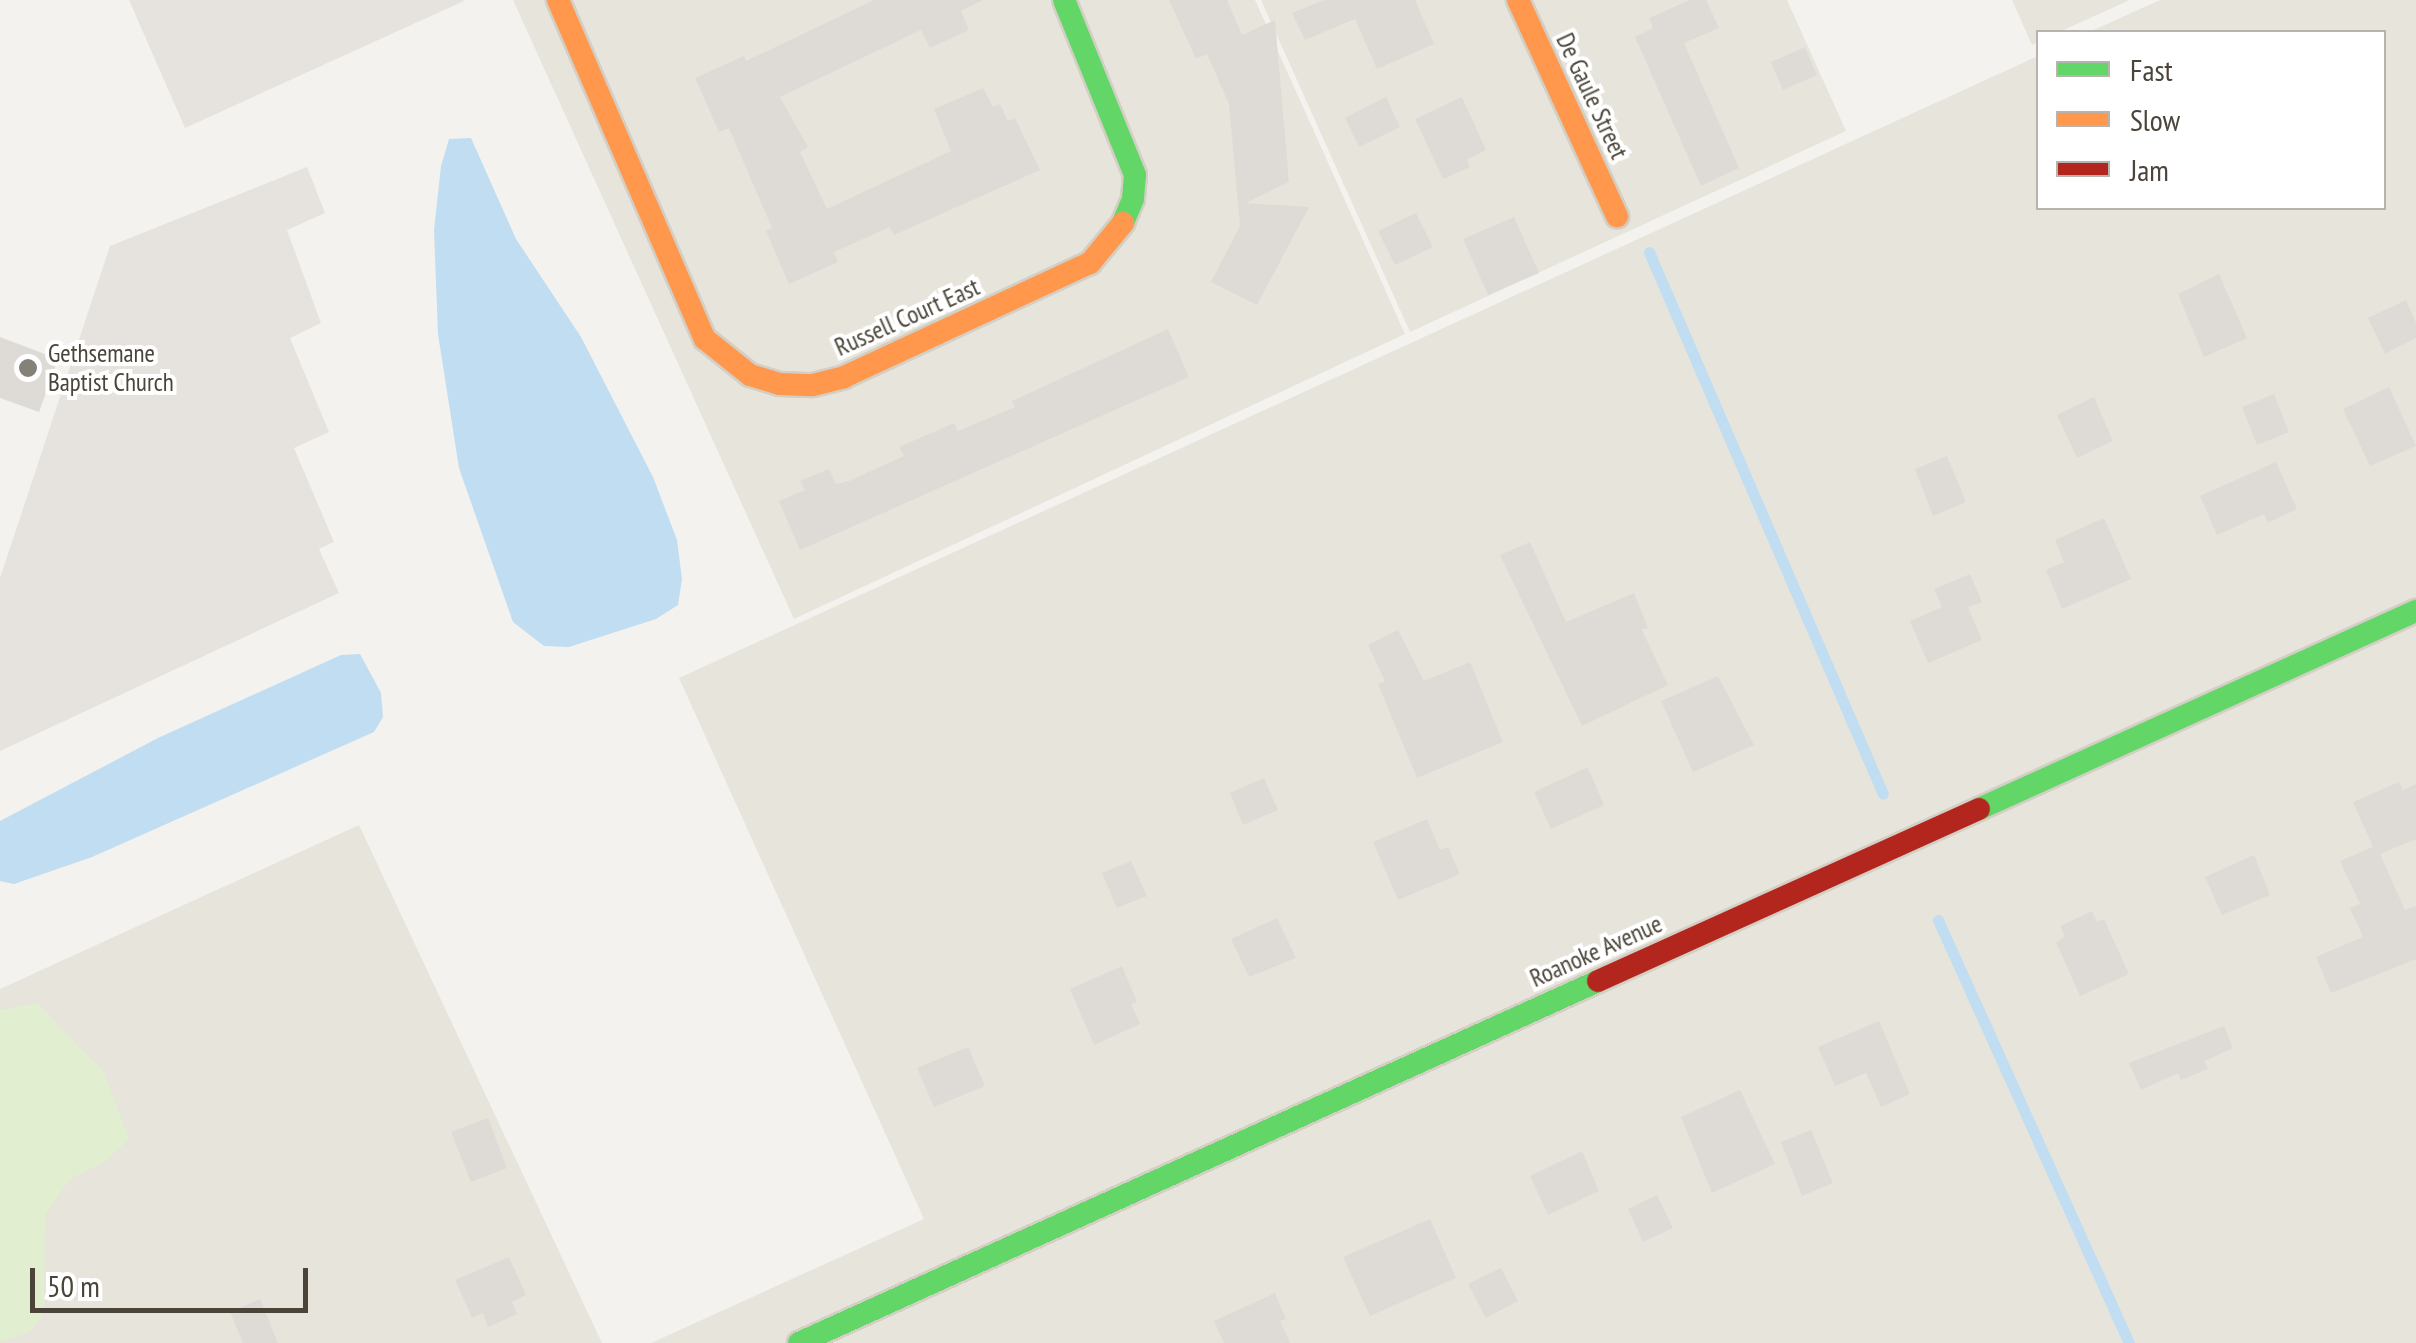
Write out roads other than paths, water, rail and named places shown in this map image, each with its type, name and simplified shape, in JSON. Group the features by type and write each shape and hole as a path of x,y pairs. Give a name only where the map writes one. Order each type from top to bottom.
{"street":[{"name":"Russell Court East","path":"559,2 706,339 750,375 780,384 812,385 844,378 1090,263 1122,226 1132,199 1135,175 1064,0"},
{"name":"De Gaule Street","path":"1518,0 1617,216"},
{"name":"Roanoke Avenue","path":"799,1343 2416,611"}],"water":[{"path":"471,138 516,239 581,337 653,477 677,540 682,579 678,605 656,619 569,647 544,646 513,622 459,468 438,334 434,230 441,166 449,139"},
{"path":"360,654 381,693 383,717 374,732 92,857 14,884 0,881 0,821 158,738 341,655"}],"waterway":[{"path":"1649,252 1883,794"},
{"path":"1938,920 2129,1343"}],"place":[{"name":"Gethsemane Baptist Church","path":"28,368"}]}
